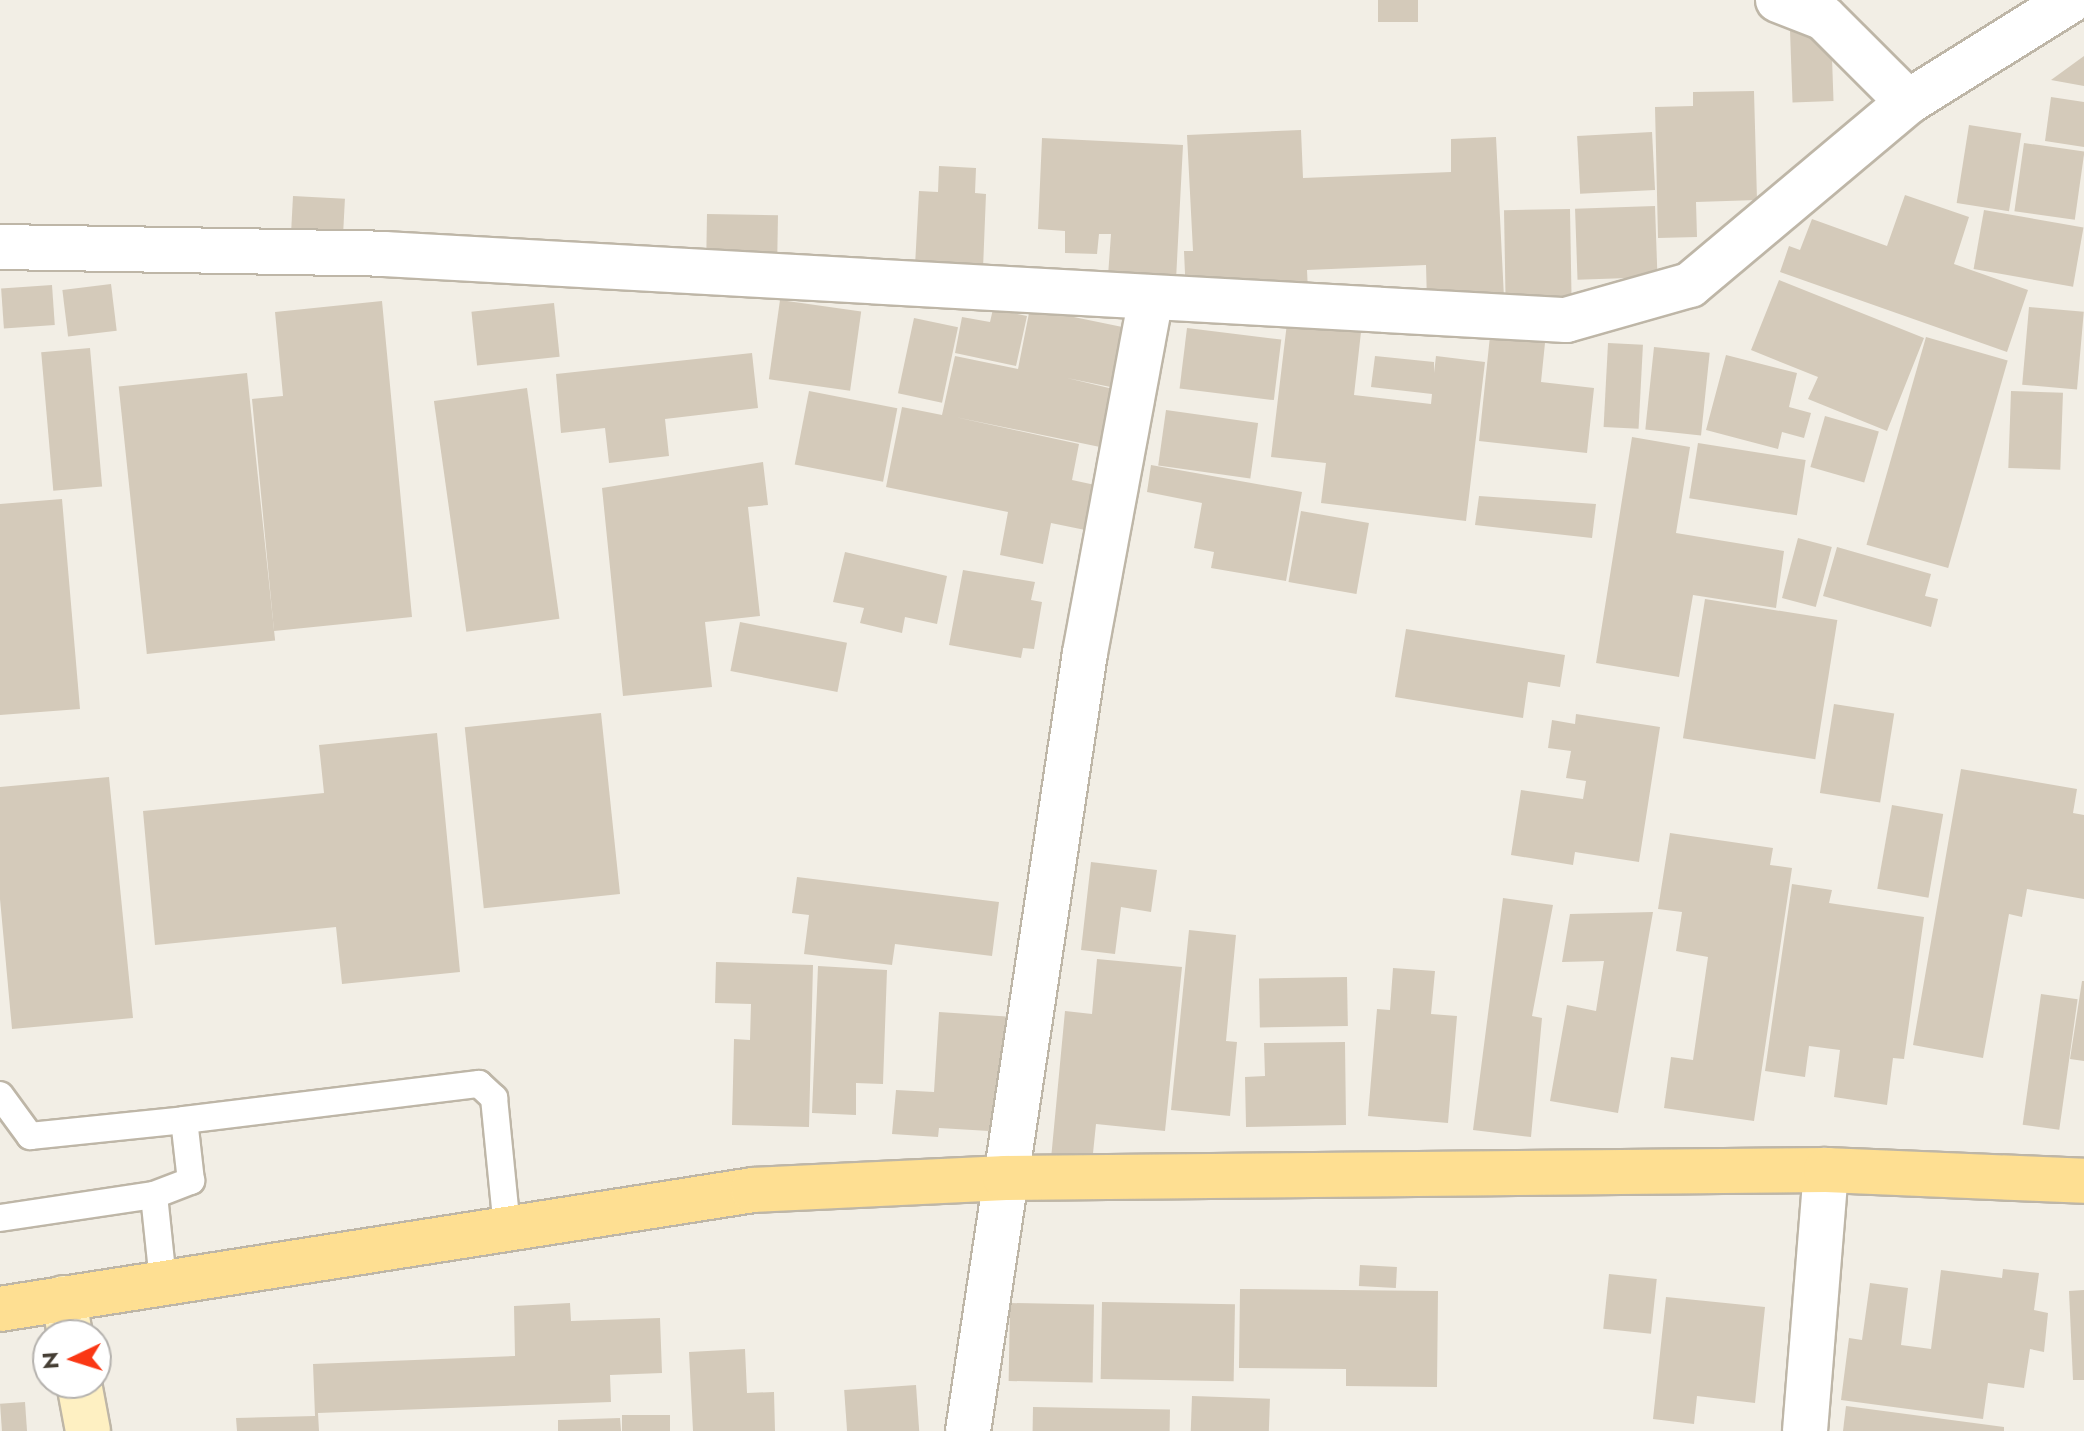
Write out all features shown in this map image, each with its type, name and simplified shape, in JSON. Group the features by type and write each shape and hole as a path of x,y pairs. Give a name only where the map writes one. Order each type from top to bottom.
{"main road":[{"path":"0,1309 67,1316 163,1281 753,1190 1005,1178 1826,1170 2084,1181"},
{"path":"82,1399 88,1431"}],"street":[{"path":"1778,0 1824,18 1908,102"},
{"path":"0,247 384,254 1566,320 1634,307 1690,285 1908,102 2071,0"},
{"path":"968,1431 1085,653 1151,298"},
{"path":"1805,1431 1826,1170"}],"lane":[{"path":"0,1095 30,1136 479,1084 494,1098 507,1228"},
{"path":"0,1218 154,1195 191,1181 184,1120"},
{"path":"154,1195 163,1281"}],"building":[{"path":"1378,0 1418,0 1418,22 1378,22"},
{"path":"1831,29 1834,101 1793,102 1790,30"},
{"path":"2084,56 2084,86 2051,80"},
{"path":"1754,91 1757,200 1696,202 1697,237 1658,238 1655,107 1693,106 1693,92"},
{"path":"2051,97 2084,102 2084,147 2045,141"},
{"path":"1969,125 2021,133 2009,211 1957,203"},
{"path":"1301,130 1303,178 1451,172 1451,139 1496,137 1504,298 1427,302 1426,265 1307,270 1308,291 1186,296 1184,251 1193,251 1187,135"},
{"path":"1652,132 1655,190 1580,194 1577,136"},
{"path":"1042,138 1183,145 1176,280 1108,276 1111,234 1099,234 1097,254 1065,253 1065,231 1038,229"},
{"path":"2024,143 2084,151 2075,220 2014,211"},
{"path":"939,166 976,168 975,193 986,194 983,269 915,266 919,191 938,192"},
{"path":"1905,195 1969,217 1954,264 2028,290 2007,352 1780,272 1789,246 1800,250 1812,219 1887,246"},
{"path":"293,196 345,199 342,251 290,248"},
{"path":"1655,206 1657,277 1578,280 1575,209"},
{"path":"1570,209 1572,300 1506,301 1504,210"},
{"path":"1984,210 2083,228 2073,287 1974,269"},
{"path":"707,214 778,215 777,266 706,265"},
{"path":"1779,280 1924,338 1887,431 1808,399 1818,377 1751,350"},
{"path":"111,284 117,331 68,337 62,290"},
{"path":"52,285 55,325 4,328 1,289"},
{"path":"780,300 861,311 850,391 769,379"},
{"path":"382,301 412,617 274,631 252,399 283,396 275,312"},
{"path":"554,303 560,357 477,365 471,312"},
{"path":"2029,307 2084,312 2077,389 2022,385"},
{"path":"1030,308 1137,330 1125,390 1067,378 1130,393 1124,424 1105,420 1100,447 955,417 1079,444 1072,480 1109,488 1100,533 1051,523 1043,564 1000,555 1008,512 886,487 902,407 942,415 955,356 1018,369"},
{"path":"993,309 1027,316 1016,366 955,353 962,317 990,322"},
{"path":"914,318 958,327 942,403 898,393"},
{"path":"1287,323 1361,332 1354,395 1431,404 1432,394 1371,387 1375,356 1434,362 1434,373 1436,356 1485,362 1466,521 1321,503 1326,463 1271,457"},
{"path":"1187,328 1281,340 1274,400 1180,389"},
{"path":"1490,336 1545,343 1541,382 1594,388 1587,453 1479,441"},
{"path":"1926,337 2008,360 1948,568 1866,545"},
{"path":"1608,343 1643,345 1639,429 1604,427"},
{"path":"1654,347 1710,353 1701,435 1645,430"},
{"path":"90,348 102,486 53,491 41,352"},
{"path":"752,353 758,408 665,419 669,456 609,463 605,428 561,433 556,374"},
{"path":"1726,355 1797,373 1789,407 1811,413 1804,438 1782,432 1778,449 1706,430"},
{"path":"247,373 275,641 147,654 119,386"},
{"path":"527,388 559,619 466,632 434,401"},
{"path":"809,391 897,408 883,482 795,465"},
{"path":"2011,391 2063,393 2060,470 2008,468"},
{"path":"1166,410 1258,423 1250,478 1158,465"},
{"path":"1825,416 1879,431 1864,482 1810,467"},
{"path":"1632,437 1690,447 1676,533 1784,551 1776,608 1693,595 1679,677 1596,663"},
{"path":"1698,443 1806,460 1797,515 1689,498"},
{"path":"763,462 768,505 748,507 760,616 705,622 712,687 623,696 602,488"},
{"path":"1151,465 1302,492 1286,581 1211,568 1214,552 1194,548 1202,503 1147,492"},
{"path":"1479,496 1596,504 1592,538 1475,525"},
{"path":"62,499 80,709 0,715 0,504"},
{"path":"1301,511 1369,523 1356,594 1288,582"},
{"path":"1798,538 1832,547 1816,607 1782,598"},
{"path":"1837,547 1931,574 1925,596 1938,599 1931,627 1823,596"},
{"path":"845,552 947,576 937,624 905,617 902,633 860,623 864,608 833,602"},
{"path":"963,570 1035,582 1031,600 1042,602 1034,649 1023,648 1021,658 949,645"},
{"path":"1705,599 1837,620 1815,759 1683,738"},
{"path":"740,622 847,643 837,692 730,671"},
{"path":"1406,629 1565,655 1560,687 1528,682 1523,718 1395,697"},
{"path":"1834,704 1894,714 1880,802 1820,793"},
{"path":"601,713 620,894 484,908 465,727"},
{"path":"1576,714 1660,727 1639,862 1575,852 1573,865 1511,855 1521,790 1583,799 1586,781 1566,778 1571,751 1548,748 1552,720 1575,724"},
{"path":"437,733 460,972 342,984 336,927 155,945 143,811 324,793 319,745"},
{"path":"1961,769 2077,789 2073,813 2084,815 2084,899 2027,889 2022,917 2009,914 1983,1058 1913,1045"},
{"path":"109,777 133,1018 12,1029 0,899 0,787"},
{"path":"1892,805 1943,814 1928,898 1877,889"},
{"path":"1670,833 1773,848 1770,865 1792,868 1754,1121 1664,1108 1671,1057 1693,1060 1708,957 1676,951 1682,912 1658,909"},
{"path":"1091,862 1157,870 1151,912 1121,907 1115,954 1081,950"},
{"path":"797,877 999,902 992,956 895,944 892,965 804,954 809,915 792,913"},
{"path":"1792,884 1832,890 1829,903 1924,917 1904,1059 1893,1058 1887,1105 1834,1097 1840,1050 1809,1046 1805,1077 1765,1071"},
{"path":"1503,898 1553,905 1532,1016 1542,1018 1531,1137 1473,1130"},
{"path":"1653,912 1618,1113 1550,1101 1567,1005 1596,1011 1604,961 1562,962 1570,914"},
{"path":"1189,930 1236,935 1226,1041 1237,1042 1230,1116 1171,1110"},
{"path":"1097,959 1182,967 1165,1131 1096,1124 1092,1163 1051,1159 1065,1011 1092,1014"},
{"path":"716,962 813,965 809,1127 732,1125 734,1039 750,1040 751,1004 715,1003"},
{"path":"818,966 887,970 883,1084 856,1083 856,1115 812,1113"},
{"path":"1393,968 1435,971 1431,1014 1457,1016 1448,1123 1368,1116 1377,1009 1390,1010"},
{"path":"1347,977 1348,1026 1260,1028 1259,979"},
{"path":"2084,981 2084,1061 2070,1059"},
{"path":"2041,994 2078,999 2059,1130 2023,1125"},
{"path":"939,1012 1014,1017 1006,1132 939,1128 938,1137 892,1134 896,1090 934,1092"},
{"path":"1345,1042 1346,1125 1246,1127 1245,1077 1265,1076 1264,1043"},
{"path":"1360,1265 1397,1267 1396,1288 1359,1286"},
{"path":"2003,1269 2039,1273 2034,1310 2048,1313 2044,1352 2030,1349 2024,1388 1988,1383 1983,1419 1841,1400 1849,1338 1862,1340 1870,1283 1908,1288 1901,1345 1931,1349 1941,1270 2002,1278"},
{"path":"1609,1274 1657,1279 1651,1334 1603,1329"},
{"path":"1240,1289 1438,1291 1437,1387 1346,1386 1346,1369 1239,1368"},
{"path":"2084,1290 2084,1380 2073,1380 2069,1291"},
{"path":"1666,1297 1765,1307 1755,1403 1697,1396 1694,1424 1653,1419"},
{"path":"1102,1302 1235,1304 1234,1381 1101,1379"},
{"path":"570,1303 571,1321 660,1318 662,1373 610,1375 611,1402 318,1413 319,1431 237,1431 236,1418 315,1416 313,1364 515,1356 514,1306"},
{"path":"1010,1303 1094,1304 1093,1382 1009,1381"},
{"path":"745,1349 747,1393 774,1392 775,1431 693,1431 689,1352"},
{"path":"916,1385 919,1431 847,1431 844,1390"},
{"path":"1192,1396 1270,1399 1269,1431 1191,1431"},
{"path":"25,1402 27,1431 2,1431 0,1404"},
{"path":"1846,1406 2004,1427 2004,1431 1843,1431"},
{"path":"1033,1407 1170,1409 1170,1431 1033,1431"},
{"path":"622,1415 670,1415 670,1431 622,1431"},
{"path":"620,1418 621,1431 558,1431 558,1420"}]}
